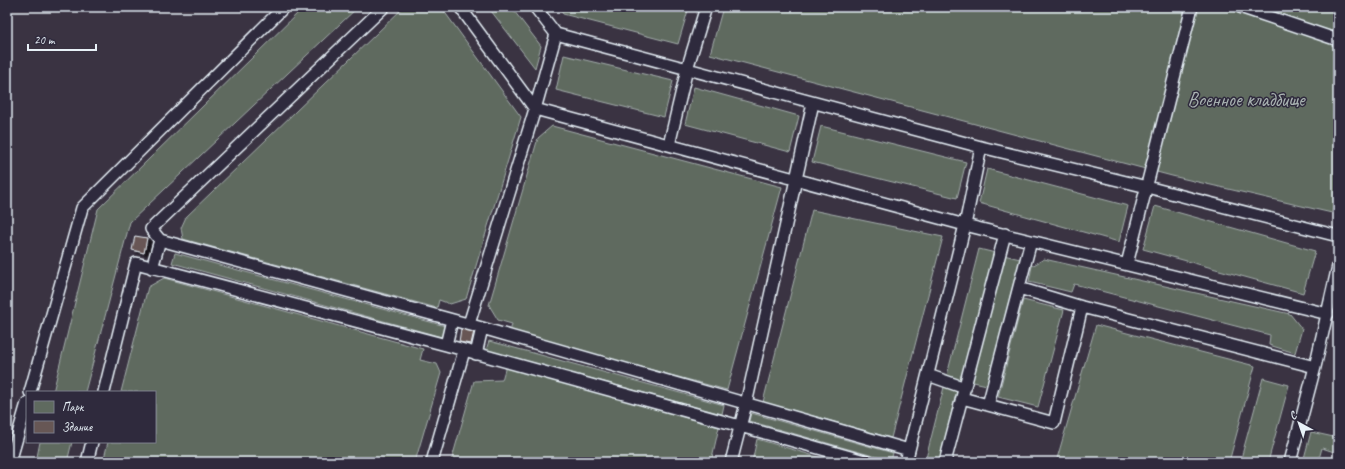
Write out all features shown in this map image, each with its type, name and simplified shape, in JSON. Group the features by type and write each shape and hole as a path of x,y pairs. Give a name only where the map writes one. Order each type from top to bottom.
{"lane":[{"path":"30,391 82,208 284,7"},
{"path":"384,7 151,229 160,240 469,324 909,450"},
{"path":"460,7 535,109 965,225 1328,314"},
{"path":"535,7 556,34 981,148 1147,187 1338,236"},
{"path":"669,145 687,69 706,7"},
{"path":"1127,264 1192,7"},
{"path":"1240,7 1338,40"},
{"path":"469,324 535,109 556,34"},
{"path":"731,462 746,404 813,103"},
{"path":"906,462 965,225 981,148"},
{"path":"945,462 1005,234"},
{"path":"152,268 160,240"},
{"path":"988,405 1031,241"},
{"path":"104,391 136,263 446,345 868,462"},
{"path":"1290,462 1328,314 1338,266"},
{"path":"1019,288 1082,307 1315,367"},
{"path":"928,375 988,405 1054,423 1082,307"},
{"path":"446,345 452,320"},
{"path":"476,354 482,328"},
{"path":"432,462 464,351"},
{"path":"10,462 26,406"},
{"path":"87,462 92,443"}],"green space":[{"path":"304,7 358,7 130,222 85,391 53,391 98,209"},
{"path":"404,7 441,7 521,117 466,299 450,304 439,300 437,308 183,239 181,228 186,217"},
{"path":"488,7 511,7 541,46 535,68"},
{"path":"558,7 689,7 678,44 563,14"},
{"name":"Военное кладбище","path":"723,7 1338,7 1338,192 1332,213 1172,176 710,54"},
{"path":"564,55 673,81 664,117 556,90"},
{"path":"694,87 799,116 790,152 685,124"},
{"path":"552,126 782,187 727,390 510,332 512,324 498,320 489,305 538,138"},
{"path":"821,126 966,162 957,198 812,162"},
{"path":"987,169 1128,206 1119,242 979,203"},
{"path":"1155,206 1315,251 1303,293 1143,249"},
{"path":"812,210 943,237 891,438 763,402"},
{"path":"979,249 1020,259 987,385 960,379 939,462 925,462"},
{"path":"175,253 445,326 442,337 172,263"},
{"path":"1044,259 1290,314 1302,329 1295,353 1269,345 1270,335 1074,284 1071,292 1029,282 1032,266"},
{"path":"164,278 423,349 420,360 437,364 441,373 415,462 103,462 108,443 156,443 156,391 121,391 148,287"},
{"path":"1023,300 1064,310 1038,407 998,397"},
{"path":"1096,325 1255,366 1229,462 1056,462"},
{"path":"489,341 724,405 722,414 486,350"},
{"path":"506,366 719,427 711,462 451,462 474,381 502,380"},
{"path":"1263,378 1289,385 1268,462 1240,462"},
{"path":"751,413 893,453 891,461 749,421"},
{"path":"1311,432 1338,438 1334,452 1322,448 1318,462 1303,462"},
{"path":"757,439 835,462 752,462"},
{"path":"40,443 72,443 67,462 36,462"}],"building":[{"path":"135,236 147,238 144,253 132,250"},
{"path":"461,329 474,331 471,344 459,342"}]}
